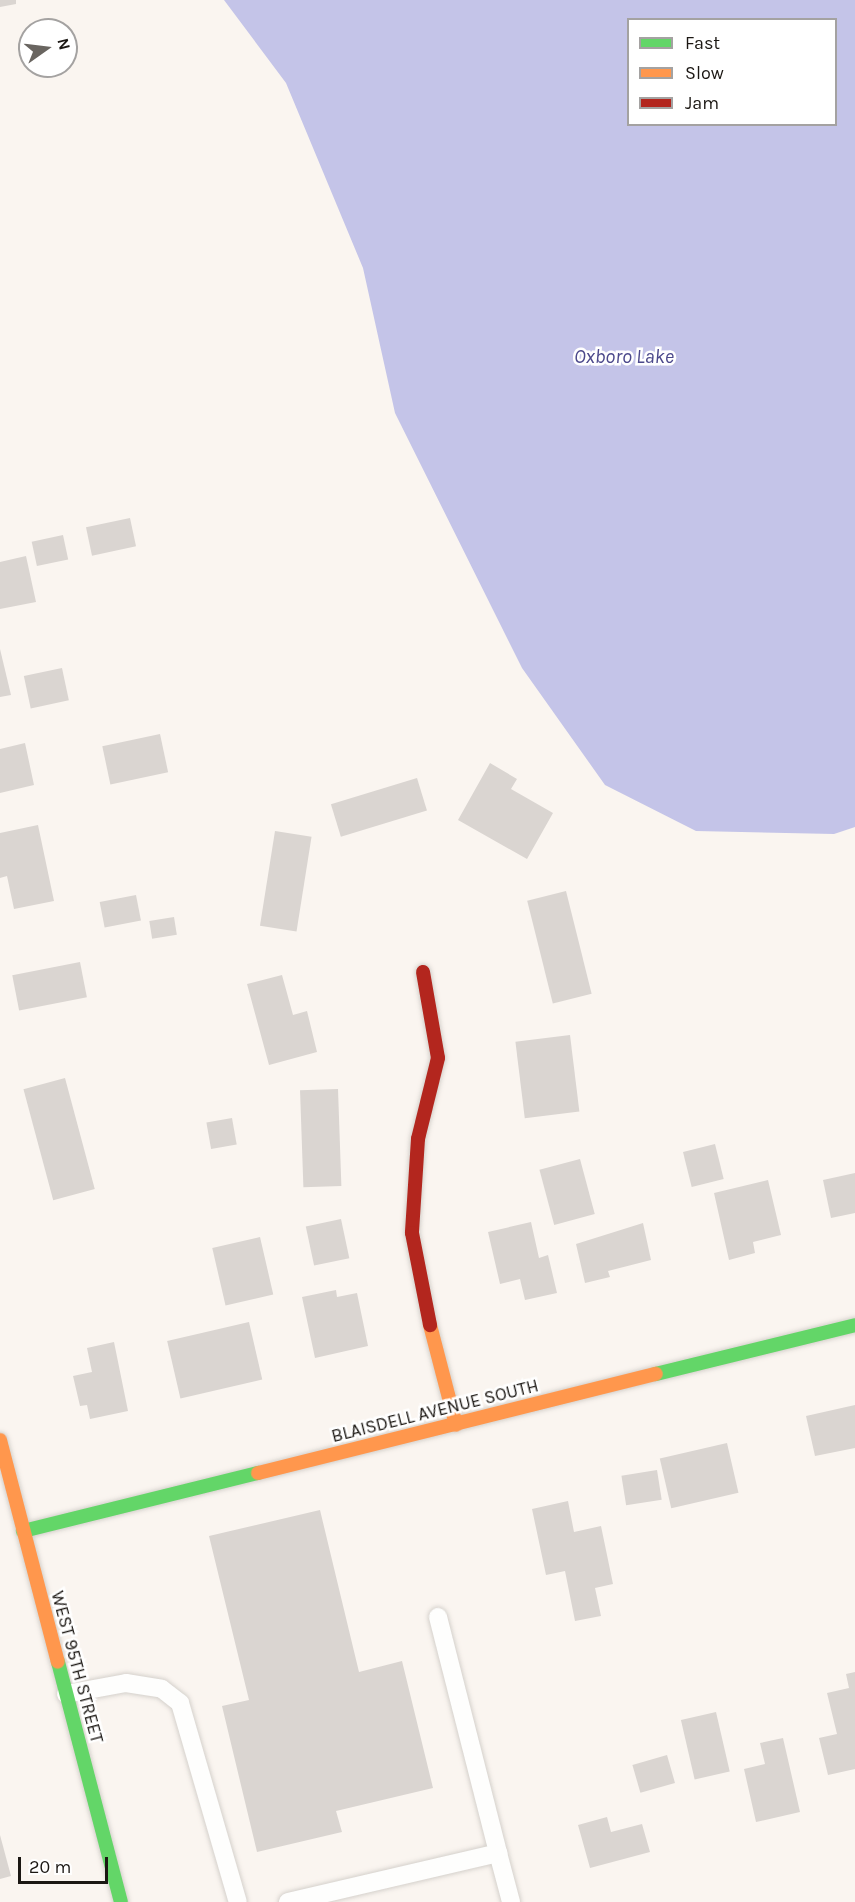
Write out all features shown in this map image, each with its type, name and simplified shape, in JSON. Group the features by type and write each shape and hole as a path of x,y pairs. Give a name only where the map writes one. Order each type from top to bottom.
{"street":[{"path":"423,972 438,1058 418,1139 412,1233 419,1282 456,1425"},
{"name":"BLAISDELL AVENUE SOUTH","path":"23,1531 855,1325"},
{"name":"WEST 95TH STREET","path":"0,1440 121,1902"},
{"path":"106,1847 138,1902"}],"lane":[{"path":"438,1617 511,1902"},
{"path":"66,1694 126,1683 162,1689 180,1703 238,1902"},
{"path":"288,1902 498,1853"}],"water":[{"name":"Oxboro Lake","path":"224,0 855,0 855,827 834,834 696,831 605,785 522,668 395,413 363,268 286,83"}],"building":[{"path":"0,0 16,0 16,4 0,7"},
{"path":"130,518 136,546 92,556 86,527"},
{"path":"63,535 68,559 37,566 32,542"},
{"path":"26,556 36,602 0,609 0,562"},
{"path":"0,649 11,695 0,697"},
{"path":"62,668 69,700 31,708 24,676"},
{"path":"160,734 168,772 110,784 102,746"},
{"path":"25,743 34,785 0,793 0,749"},
{"path":"490,763 517,779 511,789 553,813 527,859 458,820"},
{"path":"417,778 427,811 341,837 331,804"},
{"path":"38,825 54,901 14,909 7,876 0,878 0,833"},
{"path":"275,831 312,837 297,932 260,926"},
{"path":"566,891 592,994 553,1004 527,901"},
{"path":"136,895 141,921 105,928 100,902"},
{"path":"174,917 177,935 152,939 149,921"},
{"path":"80,962 87,997 19,1011 12,975"},
{"path":"282,975 293,1015 307,1011 317,1052 269,1065 247,984"},
{"path":"570,1035 579,1111 525,1118 515,1042"},
{"path":"65,1078 95,1189 53,1200 23,1089"},
{"path":"338,1089 341,1186 303,1187 300,1090"},
{"path":"232,1118 237,1145 211,1149 206,1123"},
{"path":"715,1144 724,1179 692,1187 683,1152"},
{"path":"580,1159 595,1214 554,1225 539,1170"},
{"path":"855,1173 855,1213 831,1218 823,1180"},
{"path":"768,1180 781,1235 753,1242 755,1253 729,1260 714,1193"},
{"path":"341,1219 349,1258 314,1266 306,1226"},
{"path":"531,1222 539,1258 548,1255 557,1293 525,1300 520,1279 500,1284 488,1232"},
{"path":"643,1223 651,1260 608,1271 610,1277 585,1283 576,1244"},
{"path":"260,1237 273,1294 226,1306 212,1248"},
{"path":"336,1290 337,1297 357,1293 368,1346 315,1358 302,1297"},
{"path":"249,1322 262,1379 180,1398 167,1341"},
{"path":"114,1342 128,1411 90,1419 87,1405 80,1406 73,1376 92,1372 87,1348"},
{"path":"855,1405 855,1448 815,1456 806,1416"},
{"path":"727,1443 738,1493 671,1508 660,1459"},
{"path":"657,1470 662,1500 626,1505 621,1476"},
{"path":"568,1501 574,1532 601,1526 613,1584 595,1588 601,1616 575,1621 565,1571 546,1575 532,1509"},
{"path":"320,1510 359,1672 402,1661 433,1788 336,1811 342,1832 257,1852 222,1706 249,1700 209,1536"},
{"path":"855,1672 855,1769 828,1775 819,1738 837,1734 827,1693 849,1688 846,1674"},
{"path":"716,1712 730,1771 695,1780 681,1720"},
{"path":"783,1738 800,1812 756,1822 744,1769 765,1764 760,1743"},
{"path":"667,1755 675,1783 640,1793 632,1765"},
{"path":"607,1817 611,1832 642,1824 650,1852 590,1868 578,1825"},
{"path":"0,1835 11,1876 0,1879"}],"traffic: fast":[{"path":"656,1374 855,1325"},
{"path":"23,1531 258,1473"},
{"path":"58,1662 121,1902"}],"traffic: slow":[{"path":"430,1325 456,1425"},
{"path":"258,1473 656,1374"},
{"path":"0,1440 58,1662"}],"traffic: jam":[{"path":"423,972 438,1058 418,1139 412,1233 430,1325"}]}
